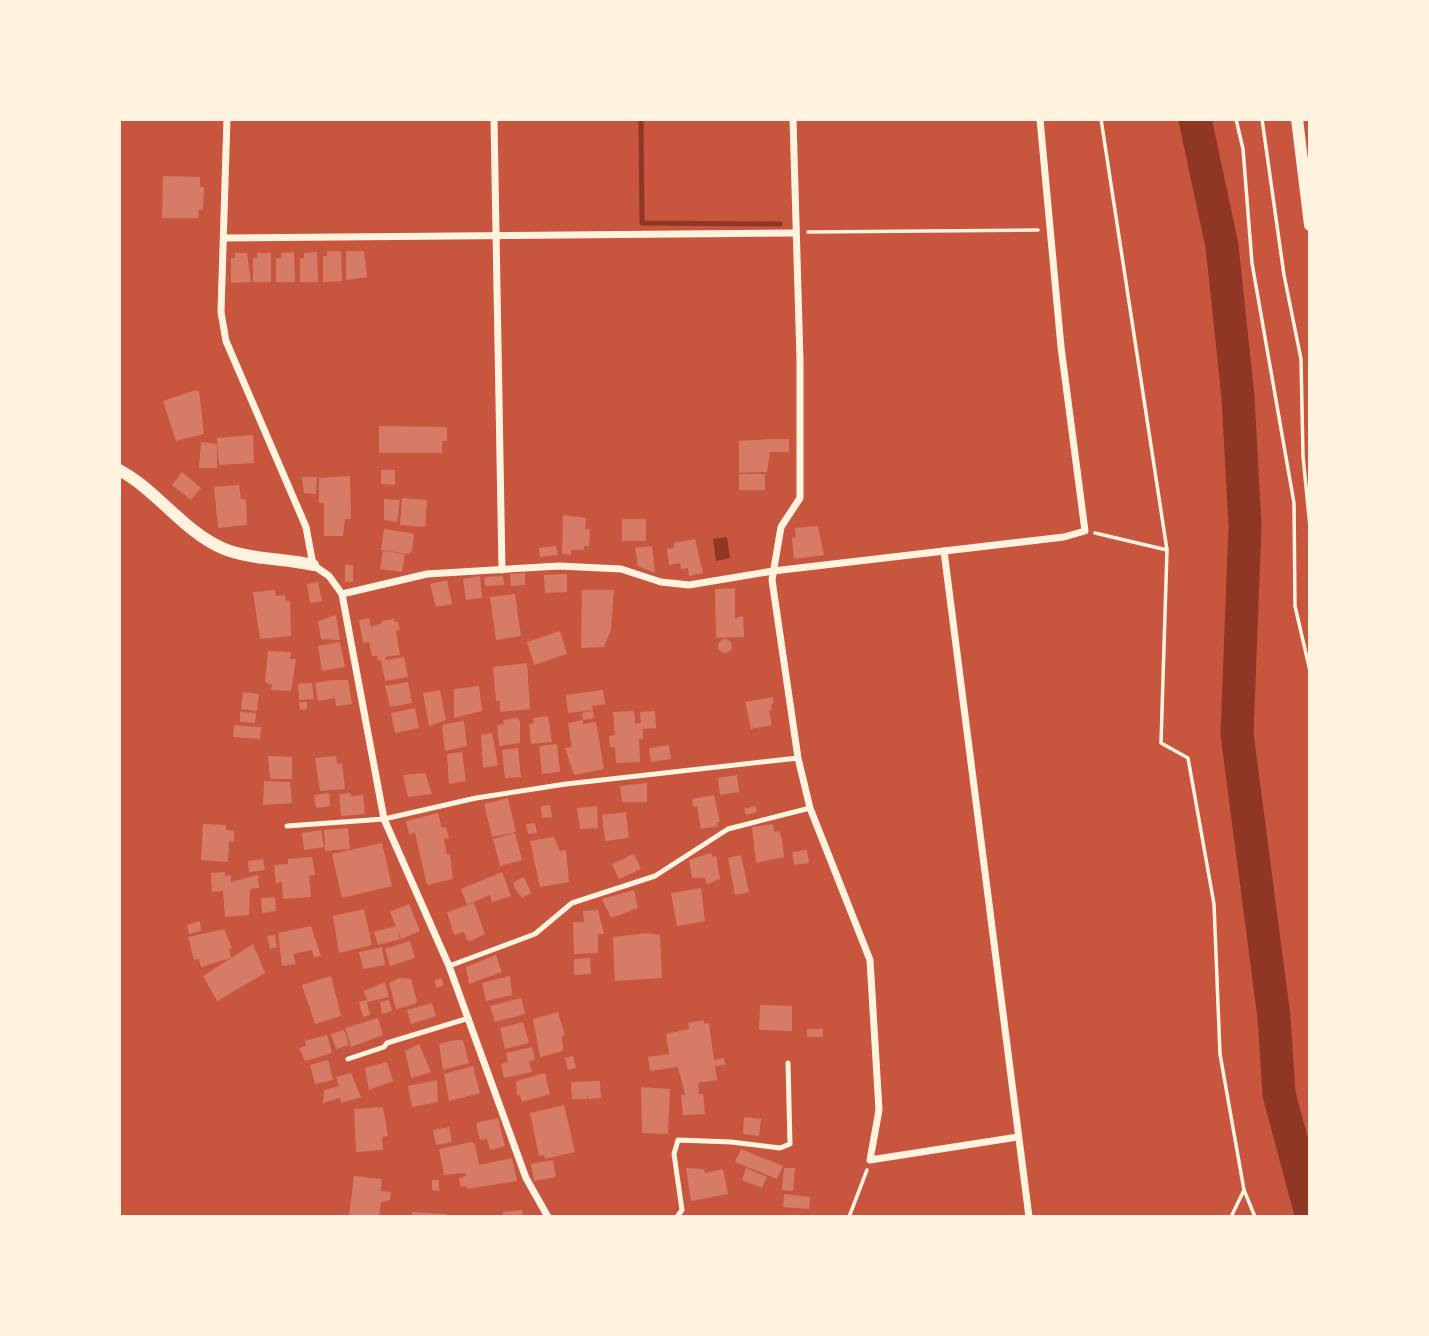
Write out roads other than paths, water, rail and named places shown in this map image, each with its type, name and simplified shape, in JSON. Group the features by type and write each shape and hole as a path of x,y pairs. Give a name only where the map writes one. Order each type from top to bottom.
{"street":[{"path":"227,119 224,238 219,286 226,341 306,527 313,565"},
{"path":"494,119 502,570"},
{"path":"793,119 800,360 800,498 781,527 773,571 783,676 810,808 870,960 879,1110 870,1160 1018,1137"},
{"path":"342,594 427,574 559,566 621,569 661,582 689,585 773,571 1064,537 1085,531 1061,347 1040,119"},
{"path":"1297,119 1310,225"},
{"path":"224,238 795,233"},
{"path":"119,470 134,478 208,540 223,548 313,565 328,576 342,594 384,819 449,966 526,1178 548,1217"},
{"path":"944,551 1029,1217"}],"lane":[{"path":"287,827 384,819 476,798 566,784 798,758"},
{"path":"449,966 536,934 572,903 655,876 728,829 810,808"},
{"path":"348,1059 384,1047 387,1043 469,1018"},
{"path":"677,1217 682,1210 674,1154 678,1140 731,1142 780,1148 790,1144 788,1063"}],"waterway":[{"path":"641,119 642,223 780,224"},
{"path":"1195,119 1222,246 1238,397 1245,526 1237,734 1274,1017 1279,1094 1310,1210"}]}
